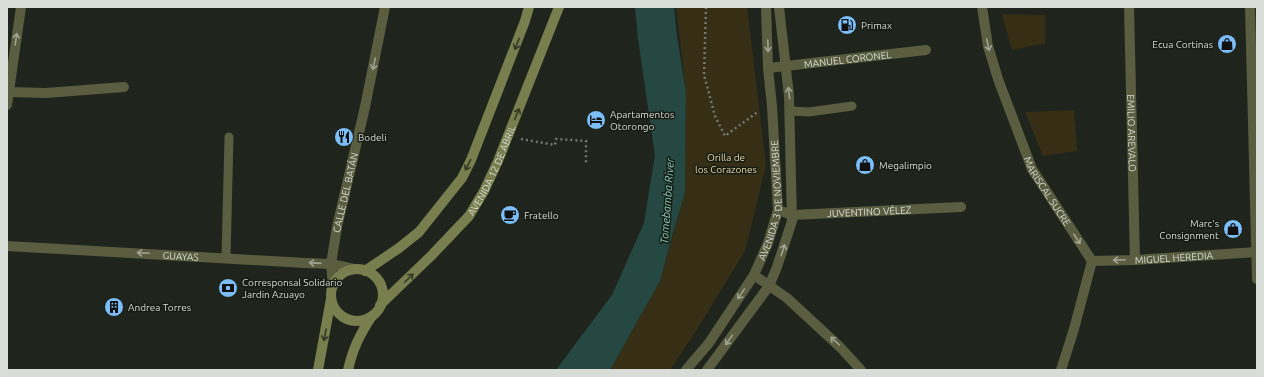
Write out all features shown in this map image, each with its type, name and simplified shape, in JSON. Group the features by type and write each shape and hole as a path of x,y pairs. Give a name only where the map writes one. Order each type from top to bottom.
{"main road":[{"path":"365,271 400,248 419,232 462,178 477,145 529,7"},
{"name":"AVENIDA 12 DE ABRIL","path":"348,370 352,352 361,333 380,305 431,256 469,216 484,191 509,136 560,7"},
{"path":"318,369 333,286 336,279 341,275 354,270 365,271 375,277 381,287 382,299 380,305"},
{"path":"331,300 337,312 348,319 355,321 362,320 374,314"}],"street":[{"path":"7,105 21,7"},
{"name":"CALLE DEL BATÁN","path":"333,286 330,264 337,227 365,107 385,7"},
{"name":"AVENIDA 3 DE NOVIEMBRE","path":"686,370 709,342 754,275 768,243 778,210 772,106 768,68 766,7"},
{"name":"AVENIDA 3 DE NOVIEMBRE","path":"707,370 769,286 792,221 790,111 779,7"},
{"name":"MARISCAL SUCRE","path":"982,7 988,46 998,79 1032,169 1092,261"},
{"name":"EMILIO AREVALO","path":"1129,7 1136,260"},
{"path":"1253,12 1257,279"},
{"name":"MANUEL CORONEL","path":"768,68 926,50"},
{"path":"9,92 46,93 124,87"},
{"name":"JUVENTINO VÉLEZ","path":"778,210 792,215 961,207"},
{"name":"GUAYAS","path":"7,246 330,264 354,270"},
{"name":"MIGUEL HEREDIA","path":"1092,261 1136,260 1256,252"},
{"path":"1061,370 1074,329 1092,261"},
{"path":"754,275 787,298 840,347 861,370"}],"lane":[{"path":"790,111 809,112 852,106"},
{"path":"226,258 228,137"}],"path":[{"path":"706,7 704,75 715,116 725,136 766,106 772,106"},
{"path":"509,136 555,145 556,139 586,141 586,166"}],"green space":[{"name":"Orilla de los Corazones","path":"676,7 747,7 766,165 745,251 696,331 670,370 610,370 660,281 685,193 686,92"},
{"path":"1002,14 1045,15 1045,43 1012,50"},
{"path":"1074,110 1077,151 1043,156 1025,112"}],"water":[{"name":"Tomebamba River","path":"635,7 674,7 686,92 685,193 660,281 610,370 556,370 612,295 644,223 655,155 638,39"}],"place":[{"name":"Primax","path":"847,25"},
{"name":"Ecua Cortinas","path":"1227,44"},
{"name":"Apartamentos Otorongo","path":"596,120"},
{"name":"Bodeli","path":"344,137"},
{"name":"Megalimpio","path":"865,165"},
{"name":"Fratello","path":"510,215"},
{"name":"Marc's Consignment","path":"1233,229"},
{"name":"Corresponsal Solidario Jardin Azuayo","path":"228,288"},
{"name":"Andrea Torres","path":"114,307"}]}
